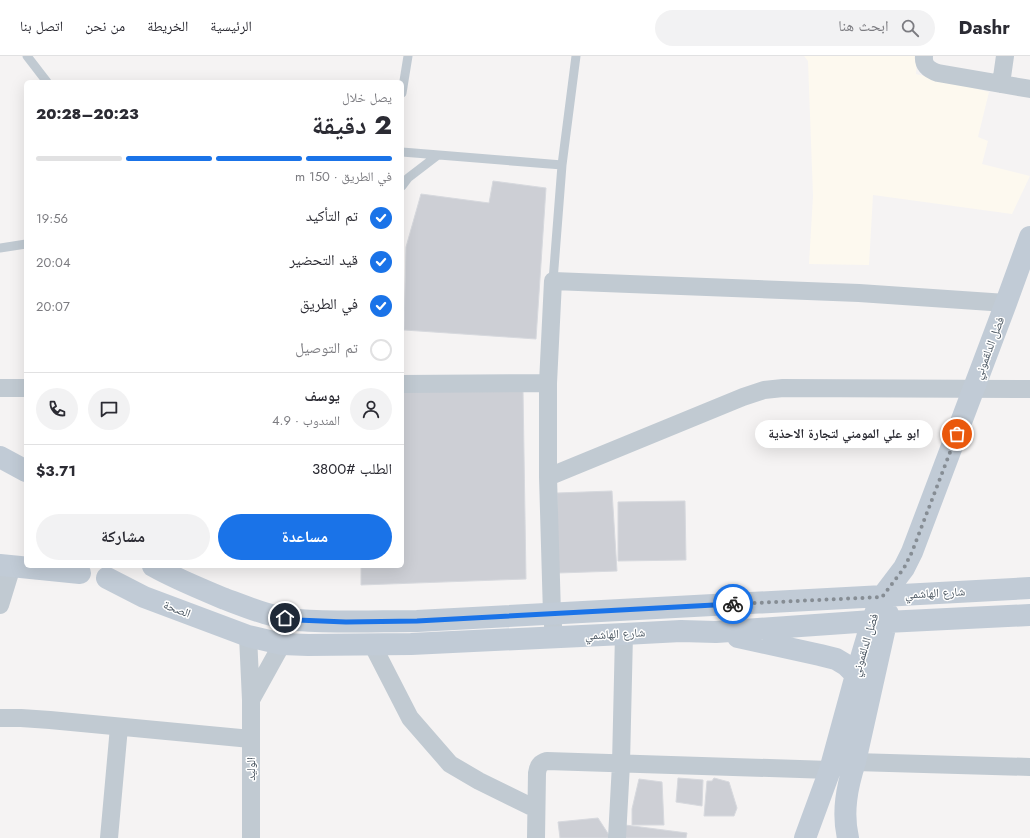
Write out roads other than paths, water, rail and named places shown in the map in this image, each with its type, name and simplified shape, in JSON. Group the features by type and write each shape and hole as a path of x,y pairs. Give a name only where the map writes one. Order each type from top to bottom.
{"main road":[{"name":"فضل الدلقموني","path":"805,838 830,770 856,675 889,596 912,552 1030,237"},
{"path":"0,457 24,470"},
{"path":"6,566 24,567"},
{"path":"54,568 78,569 88,578 97,580 114,572"},
{"name":"شارع الهاشمي","path":"157,568 196,588 273,616 297,620 346,622 417,621 1030,588"},
{"name":"الصحة","path":"114,572 144,597 248,636"},
{"name":"شارع الهاشمي","path":"248,636 282,644 411,644 681,631 716,632 879,621 1030,615"},
{"path":"848,838 845,819 845,804 855,762 879,621"},
{"path":"716,632 820,654 836,659 846,665 856,675"}],"street":[{"path":"924,56 924,63 931,71 1030,89"},
{"path":"1001,84 1005,56"},
{"path":"554,637 548,478 548,383 553,281 859,293 1006,303"},
{"path":"404,384 548,383"},
{"path":"0,388 24,388"},
{"path":"548,478 735,400 764,390 783,388 1030,389"},
{"path":"0,605 6,566"},
{"path":"617,838 621,764 624,634"},
{"name":"الوليد","path":"248,636 251,700 251,838"},
{"name":"الوليد","path":"251,700 282,644"},
{"path":"372,644 410,718 450,764 478,781 536,810"},
{"path":"0,718 50,720 251,739"},
{"path":"109,838 118,727"},
{"path":"536,838 537,773 538,767 541,763 547,761 830,770"},
{"path":"855,762 1030,767"}],"lane":[{"path":"27,56 45,80"},
{"path":"404,81 408,56"},
{"path":"553,281 562,165 576,56"},
{"path":"404,152 562,165"},
{"path":"404,183 408,178 438,155"},
{"path":"0,248 24,244"}],"place":[{"name":"ابو علي المومني لتجارة الاحذية","path":"957,434"}]}
